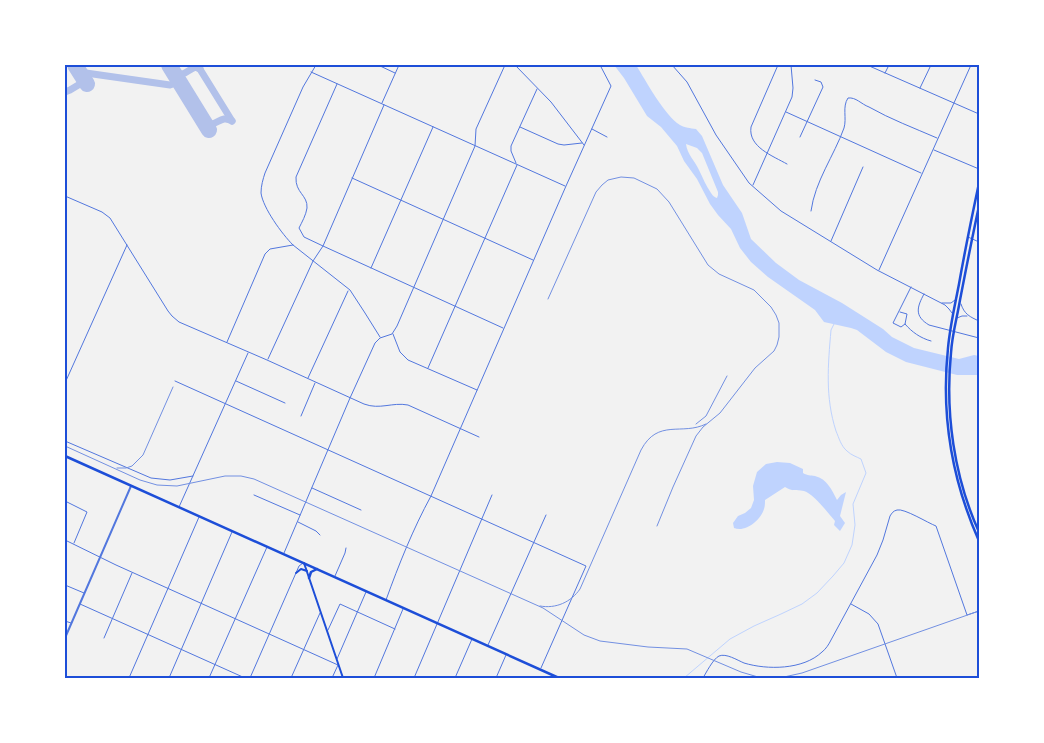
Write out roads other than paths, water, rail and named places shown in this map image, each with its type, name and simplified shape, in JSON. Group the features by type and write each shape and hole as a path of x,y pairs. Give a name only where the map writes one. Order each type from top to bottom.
{"main road":[{"path":"979,183 956,299 949,381 953,438 959,472 971,513 979,532"},
{"path":"979,206 960,301 951,325 947,355 946,388 949,439 954,464 961,494 979,541"},
{"path":"65,456 559,678"},
{"path":"304,563 343,678"},
{"path":"296,573 302,569 307,572"},
{"path":"310,578 311,572 318,569"}],"street":[{"path":"316,65 303,87 269,164 261,188 262,198 281,231 293,245 350,290 380,338"},
{"path":"378,65 395,73"},
{"path":"268,360 313,260 322,246 399,65"},
{"path":"283,554 375,343 380,338 393,334 475,146 476,129 505,65"},
{"path":"515,65 538,87 563,116 583,145"},
{"path":"386,600 394,576 478,390 583,145 611,86 600,65"},
{"path":"672,65 687,82 716,135 749,183 781,211 878,271 942,303 949,308 955,318 968,316"},
{"path":"778,65 750,130 759,148 787,164"},
{"path":"752,186 790,101 792,93 791,65"},
{"path":"866,65 979,114"},
{"path":"885,73 889,65"},
{"path":"920,89 931,65"},
{"path":"878,271 971,65"},
{"path":"311,72 566,186"},
{"path":"800,137 823,86 821,82 815,80"},
{"path":"337,84 296,177 296,186 305,199 307,206 299,228 304,237 504,328"},
{"path":"428,368 517,164 511,148 538,87"},
{"path":"811,211 816,190 845,124 845,104 849,97 938,139"},
{"path":"786,112 922,173"},
{"path":"371,269 433,127"},
{"path":"520,127 558,144 583,145"},
{"path":"592,129 607,137"},
{"path":"933,149 979,169"},
{"path":"830,242 863,167"},
{"path":"352,178 534,260"},
{"path":"65,196 110,218 172,316 184,324 364,404 373,407 397,404 408,405 479,437"},
{"path":"968,237 979,242"},
{"path":"65,383 127,245"},
{"path":"227,343 266,253 270,249 293,245"},
{"path":"905,324 901,327 893,323 911,287"},
{"path":"308,379 350,290"},
{"path":"924,294 918,306 919,317 924,322 979,338"},
{"path":"942,303 951,303 956,299"},
{"path":"960,301 963,311 979,322"},
{"path":"899,311 907,314 905,324"},
{"path":"905,324 921,338 930,342"},
{"path":"393,334 400,352 408,360 478,390"},
{"path":"179,507 249,352"},
{"path":"175,381 586,566 541,669"},
{"path":"235,381 285,403"},
{"path":"300,416 316,382"},
{"path":"65,441 151,478 170,480 194,476"},
{"path":"65,638 131,486"},
{"path":"312,488 361,510"},
{"path":"254,494 300,516"},
{"path":"414,678 492,495"},
{"path":"65,502 87,512 73,544"},
{"path":"703,678 715,659 721,656 728,656 746,663 770,667 790,666 812,659 822,652 828,645 877,555 892,513 896,510 902,510 936,526 967,615 979,611"},
{"path":"488,646 546,515"},
{"path":"129,678 199,517"},
{"path":"298,522 315,530 320,535"},
{"path":"168,678 232,531"},
{"path":"65,540 338,665 332,678"},
{"path":"209,678 267,546"},
{"path":"335,577 346,553 346,548"},
{"path":"250,678 299,566 304,563"},
{"path":"104,638 133,572"},
{"path":"65,585 84,594"},
{"path":"337,660 367,591"},
{"path":"850,603 869,614 878,624 898,678"},
{"path":"80,604 245,678"},
{"path":"327,631 340,604 395,629"},
{"path":"374,678 404,608"},
{"path":"291,678 321,612"},
{"path":"65,620 71,623"},
{"path":"455,678 472,639"},
{"path":"496,678 506,654"}],"water":[{"path":"614,65 636,65 668,114 680,125 696,129 702,136 723,185 742,213 751,239 776,263 799,280 842,303 883,329 892,337 914,348 959,359 974,355 979,356 979,375 957,375 906,362 886,352 857,330 824,322 815,310 768,277 751,262 740,248 731,229 710,204 677,146 661,127 647,116","holes":["686,144 697,148 702,153 718,192 717,198 713,196 708,188"]},
{"path":"777,462 790,463 803,469 805,474 819,477 829,485 837,500 846,492 840,516 845,523 840,531 834,525 835,521 812,496 804,491 785,487 765,500 765,507 756,521 743,529 734,528 733,523 738,516 751,508 754,500 753,486 757,472 766,464"}],"waterway":[{"path":"684,678 730,639 802,604 817,593 844,563 852,545 855,525 853,504 866,473 861,459 852,455 842,444 836,431 830,406 828,368 831,330 834,324"}],"railway":[{"path":"548,299 596,192 608,180 621,177 634,178 657,189 669,202 708,265 719,274 754,290 771,307 776,315 779,323 779,337 774,351 755,368 720,413 703,427 696,436 657,526"},
{"path":"696,424 706,416 727,376"},
{"path":"117,468 132,466 143,455 173,387"},
{"path":"540,606 546,607 563,604 580,589 641,450 648,440 655,434 663,431 688,429 706,424"},
{"path":"65,446 140,480 157,485 177,486 225,476 241,476 254,479 543,608 584,635 600,641 648,647 687,649 741,672 758,677 784,677 802,673 979,611"}]}
